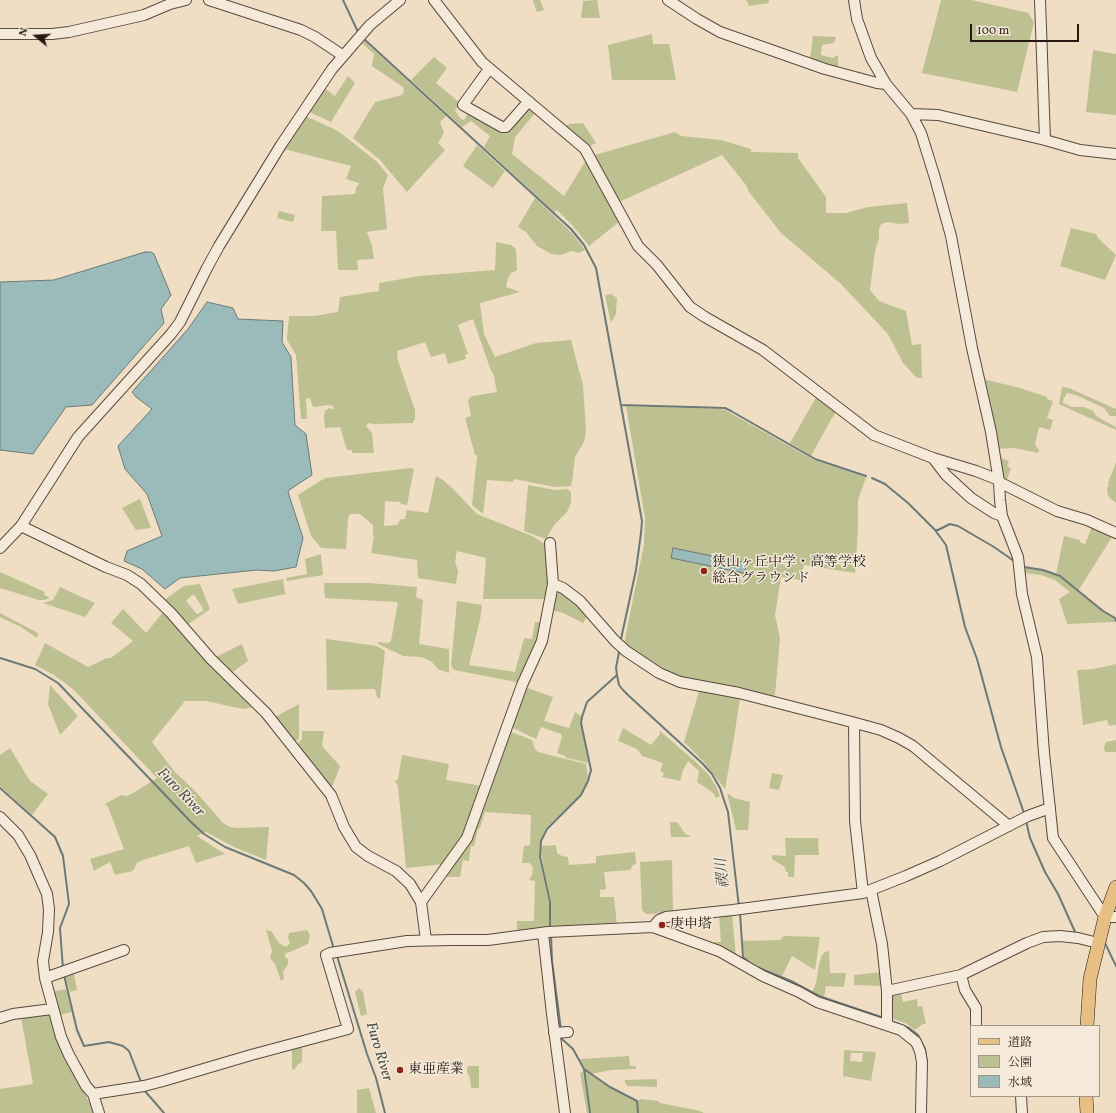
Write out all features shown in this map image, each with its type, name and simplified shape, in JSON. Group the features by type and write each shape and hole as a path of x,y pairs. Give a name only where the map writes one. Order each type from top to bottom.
{"main road":[{"path":"1086,1025 1090,979 1099,940 1111,917 1116,887"},
{"path":"1086,1097 1087,1113"}],"street":[{"path":"0,34 52,34 69,32 144,15 170,4 186,0"},
{"path":"209,0 302,30 315,36 342,55"},
{"path":"0,548 21,526 78,437 171,334 180,322 207,268 241,211 311,98 342,55 378,18 400,0"},
{"path":"434,0 489,69 585,148 638,246 657,265 690,307 763,350 874,435 933,458 976,471 999,481 1057,511 1096,523 1116,533"},
{"path":"668,0 720,32 825,69 876,83 886,84"},
{"path":"854,0 857,19 871,58 886,84 911,114 925,144 951,236 972,348 991,432 999,481 1002,516 1018,557 1022,594 1037,657 1042,736 1053,838 1111,917"},
{"path":"1040,0 1045,140"},
{"path":"489,69 463,105 502,127 506,127 528,102"},
{"path":"911,114 938,115 1045,140 1080,150 1116,154"},
{"path":"933,458 946,474 972,498 994,513 1002,516"},
{"path":"21,526 106,567 127,575 152,593 171,612 211,659 266,713 331,795 344,827 356,847 368,856 396,871 410,884 421,902 426,940"},
{"path":"421,902 467,838 471,830 522,685 542,641 553,584 550,543"},
{"path":"553,584 563,588 580,601 615,641 626,651 665,676 680,682 739,693 881,730 913,746 1009,826"},
{"path":"854,723 855,822 867,892 882,944 887,991 887,1025"},
{"path":"653,927 659,920 666,917 867,892 934,864 1028,816 1050,808"},
{"path":"0,818 18,835 32,860 47,894 49,909 48,932 43,961 52,1009 69,1055 86,1086 93,1094 99,1113"},
{"path":"93,1094 163,1082 251,1055 348,1029 326,955 339,951 407,941 488,940 550,932 653,927 719,952 763,976 799,992 817,1002 901,1030 916,1042 920,1051 922,1062 921,1113"},
{"path":"550,932 560,1032 565,1113"},
{"path":"887,991 961,975 1027,943 1043,937 1060,936 1099,940"},
{"path":"45,978 124,950"},
{"path":"961,975 965,990 976,1008 976,1025"},
{"path":"0,1018 13,1014 52,1009"},
{"path":"1021,1097 1022,1113"}],"green space":[{"path":"533,0 540,0 544,10 537,12"},
{"path":"597,0 600,18 581,18 583,1"},
{"path":"746,0 769,0 769,3 749,6"},
{"path":"941,0 972,0 1028,13 1034,22 1017,92 922,73"},
{"path":"652,34 653,44 669,44 676,80 612,80 608,45"},
{"path":"813,36 836,37 834,43 822,45 821,55 834,58 835,56 838,56 838,68 810,59"},
{"path":"363,40 446,116 440,122 444,133 438,143 445,150 407,192 380,160 353,138 375,102 402,95 404,92 403,87 372,66 374,54 361,42"},
{"path":"1093,50 1116,54 1116,115 1086,112"},
{"path":"434,57 447,68 436,83 460,103 455,111 461,119 464,120 469,111 500,129 530,105 537,111 515,137 512,154 564,196 588,157 620,221 589,246 573,226 557,210 554,212 484,147 490,136 471,121 462,127 411,80"},
{"path":"348,76 355,83 331,122 307,111 323,87 335,96"},
{"path":"305,116 342,134 377,162 388,175 383,188 387,229 367,232 372,246 374,259 357,260 358,270 338,270 336,231 321,231 322,196 355,194 359,183 346,179 351,166 284,149"},
{"path":"583,123 596,143 586,148 563,127 569,124"},
{"path":"675,132 681,136 721,140 751,149 751,152 798,153 798,158 826,197 826,213 846,213 868,207 907,203 909,223 900,224 887,222 881,224 875,251 870,290 879,301 906,311 912,345 921,344 922,378 917,378 903,363 888,334 840,283 781,233 722,155 619,202 591,156"},
{"path":"477,145 505,171 493,188 463,166"},
{"path":"535,198 572,233 585,250 579,253 571,251 561,255 551,254 537,246 526,232 518,227"},
{"path":"279,211 295,215 293,222 277,218"},
{"path":"1071,228 1096,234 1098,238 1116,255 1105,280 1060,266"},
{"path":"496,242 511,245 516,249 517,270 511,273 506,287 520,292 480,303 484,334 495,357 536,343 571,340 583,385 586,431 584,442 575,457 571,486 555,487 514,479 513,482 487,480 483,514 472,505 477,455 475,455 465,418 471,416 468,401 470,397 497,392 493,373 473,319 458,325 468,354 465,355 466,359 448,364 445,353 431,357 425,342 397,351 397,358 415,410 415,419 413,423 368,423 366,426 372,433 374,453 353,453 351,450 347,450 340,427 325,428 325,411 329,408 334,410 333,406 328,405 313,407 310,398 306,399 307,419 301,419 296,355 287,340 287,337 289,316 314,316 338,312 340,297 379,291 379,283 419,276 495,270"},
{"path":"611,294 617,298 616,314 611,323 605,295"},
{"path":"983,379 1020,388 1047,397 1047,399 1053,401 1047,418 1053,420 1050,430 1039,427 1035,445 1039,450 1038,453 1014,448 996,449"},
{"path":"1062,387 1069,388 1116,409 1116,416 1110,416 1104,408 1076,395 1067,393 1063,400 1063,403 1071,407 1084,407 1093,411 1096,416 1116,427 1116,430 1059,404"},
{"path":"818,394 838,409 811,456 790,443"},
{"path":"626,406 725,410 814,460 866,477 858,500 855,573 804,565 800,580 781,577 775,615 780,638 775,695 771,698 672,675 624,644 644,544 645,518"},
{"path":"998,457 1009,461 1007,466 1011,468 1006,482 1003,480"},
{"path":"1116,462 1116,503 1108,495 1107,489"},
{"path":"411,468 414,469 407,505 401,504 400,502 385,501 384,526 397,525 401,519 405,519 407,510 428,513 436,476 453,489 477,514 532,536 546,545 552,578 547,599 483,599 486,558 457,551 455,562 458,571 456,584 418,578 417,560 371,553 374,537 373,525 360,514 350,514 348,518 346,549 321,548 311,536 298,495 325,478"},
{"path":"528,485 555,490 568,489 571,492 571,503 567,512 554,525 546,539 524,531"},
{"path":"140,499 151,528 136,530 122,508"},
{"path":"1093,524 1114,534 1078,591 1056,574 1064,536 1080,540 1080,542 1085,544"},
{"path":"321,554 323,575 287,581 286,578 307,574 305,559"},
{"path":"1023,567 1042,570 1060,576 1102,610 1115,618 1116,622 1067,624 1059,599 1070,592 1055,580 1041,575 1024,573"},
{"path":"0,572 45,592 44,595 50,598 39,600 0,588"},
{"path":"283,579 285,594 238,604 232,589"},
{"path":"324,583 370,583 417,587 416,597 423,600 419,644 449,649 449,673 438,669 431,661 421,657 403,656 378,644 378,642 388,643 391,641 398,602 325,598"},
{"path":"200,584 210,609 187,625 163,601 184,586","holes":["194,595 203,608 203,611 197,614 186,601"]},
{"path":"60,587 95,603 85,617 43,603 53,600"},
{"path":"560,589 589,614 583,623 563,613 551,610 556,590"},
{"path":"457,601 482,605 480,620 469,665 515,672 524,638 532,639 535,622 543,622 540,639 520,680 516,682 454,670 451,665"},
{"path":"123,609 146,633 164,611 254,707 243,709 206,701 185,701 152,742 174,771 196,792 223,823 230,827 236,828 269,827 266,860 234,847 206,832 197,836 225,854 196,863 189,846 143,860 137,863 133,871 115,875 110,862 94,871 90,859 124,849 108,807 105,804 121,795 127,796 135,792 157,778 73,689 54,675 35,665 45,643 88,667 107,658 111,658 133,641 111,623"},
{"path":"0,613 38,633 37,638 21,627 0,617"},
{"path":"326,639 377,646 385,651 380,699 377,697 375,689 327,690"},
{"path":"242,644 248,661 230,674 214,658"},
{"path":"1116,664 1116,725 1109,726 1107,720 1083,725 1077,670 1093,669"},
{"path":"50,685 78,716 60,735 48,704"},
{"path":"525,687 553,697 544,721 569,728 575,712 581,716 588,763 567,758 557,753 562,737 561,734 541,727 536,739 511,726"},
{"path":"700,688 739,696 740,698 725,789 704,762 684,742"},
{"path":"299,704 299,738 293,744 273,718"},
{"path":"623,728 651,745 660,734 660,731 708,774 716,786 720,796 716,798 712,792 697,782 699,771 688,761 683,770 680,781 662,777 664,773 660,771 663,764 642,756 637,749 618,741"},
{"path":"302,731 324,731 322,746 340,766 332,787 318,774 296,746 302,739"},
{"path":"511,732 532,740 535,749 538,752 586,764 588,777 584,790 546,828 541,840 539,858 549,903 549,928 517,933 517,921 534,921 535,881 529,880 532,875 533,867 529,863 522,863 524,846 530,845 531,815 485,812 480,828 478,829 474,846 471,846 469,861 463,860 460,877 443,877 457,855 508,733"},
{"path":"1116,740 1116,752 1105,752 1104,747 1106,742"},
{"path":"10,748 30,781 48,794 32,815 0,786 0,755"},
{"path":"402,755 449,764 446,780 483,786 467,831 444,864 406,868 398,786 395,781 398,779"},
{"path":"772,773 783,775 779,790 769,788"},
{"path":"727,793 734,798 750,802 748,830 736,830"},
{"path":"670,822 678,823 685,834 692,837 671,837"},
{"path":"785,838 818,838 819,855 795,855 794,877 788,877 788,872 786,872 785,867 772,859 772,855 786,856"},
{"path":"556,845 557,853 568,857 569,865 596,863 596,856 635,852 636,864 633,865 630,870 604,872 606,889 600,890 600,897 614,897 617,926 551,927 551,902 543,867 541,850 542,846"},
{"path":"672,860 673,913 646,914 642,910 640,862"},
{"path":"732,914 736,957 713,944 714,942 721,942 719,915"},
{"path":"266,930 271,931 279,943 286,947 290,943 288,938 289,933 307,930 310,935 308,944 285,954 285,957 288,959 288,964 283,972 284,979 281,981 275,964 270,958 272,951"},
{"path":"784,936 820,937 815,970 792,956 782,976 758,966 746,959 742,941 780,940"},
{"path":"829,951 830,973 846,973 844,987 826,986 824,997 812,992 816,983 822,955"},
{"path":"73,970 77,990 70,992 65,975"},
{"path":"882,972 883,986 854,985 854,975"},
{"path":"359,988 363,992 367,1014 361,1016 355,992"},
{"path":"66,989 72,1012 60,1015 55,1004 57,1001 52,992"},
{"path":"900,990 903,1002 917,999 918,1007 922,1006 926,1024 923,1024 915,1030 907,1024 889,1017 890,995"},
{"path":"47,1013 52,1015 65,1056 90,1104 93,1113 0,1113 0,1089 33,1084 21,1017"},
{"path":"302,1045 302,1061 293,1070 292,1050 294,1047"},
{"path":"844,1050 876,1052 871,1081 843,1076","holes":["851,1053 863,1053 862,1062 850,1061"]},
{"path":"629,1056 630,1066 636,1066 636,1069 611,1070 591,1074 610,1087 637,1101 641,1099 658,1101 660,1103 704,1113 590,1113 584,1068 580,1059"},
{"path":"469,1066 479,1066 479,1088 471,1088 470,1078 467,1072 467,1068"},
{"path":"583,1072 589,1113 587,1113 580,1073"},
{"path":"657,1079 657,1087 628,1086 625,1083 625,1080"},
{"path":"369,1088 376,1113 357,1113 357,1090"}],"water":[{"path":"145,252 151,252 154,254 171,295 161,309 164,323 92,405 66,407 33,454 0,450 0,282 54,280"},
{"path":"207,302 233,308 238,319 283,321 282,342 291,357 295,425 306,434 312,475 288,492 303,538 296,567 274,571 257,570 180,578 165,589 142,569 124,561 127,551 162,536 147,494 125,469 118,446 152,409 136,397 132,392 188,329"},
{"path":"673,548 747,563 744,573 671,558"}],"waterway":[{"path":"343,0 358,32"},
{"path":"364,39 571,229 584,245 596,268 642,521 636,570 621,639"},
{"path":"621,405 725,408 815,459 866,476"},
{"path":"872,478 885,484 908,503 935,530 946,545 965,627 977,659 1001,747 1024,813"},
{"path":"935,530 950,524 958,526 994,547 1014,561"},
{"path":"1024,567 1043,570 1060,576 1103,611 1115,618 1116,621"},
{"name":"禊川","path":"619,652 616,668 619,685 702,763 712,774 720,788 728,812 739,907"},
{"name":"Furo River","path":"0,658 35,669 58,683 204,834 225,847 294,875 304,883 311,891 322,909 333,946"},
{"path":"550,929 550,902 540,857 541,841 547,829 581,795 588,781 591,770 581,723 582,717 587,702 617,675"},
{"path":"0,788 55,837 63,856 69,904 60,928 63,969"},
{"path":"1026,821 1030,838 1045,872 1058,894 1076,934"},
{"name":"禊川","path":"740,913 743,957 750,963"},
{"path":"551,935 552,961 561,1030"},
{"path":"1104,941 1116,966"},
{"name":"Furo River","path":"337,956 367,1054 376,1078 385,1113"},
{"name":"禊川","path":"757,967 791,981 819,996 884,1018"},
{"path":"64,975 77,1030 84,1046 109,1042 123,1046 129,1051 141,1082"},
{"name":"禊川","path":"891,1021 909,1028 918,1035 925,1049 927,1062"},
{"path":"561,1036 562,1039 573,1049 584,1069 590,1113"},
{"path":"584,1069 610,1087 637,1101 638,1113"},
{"path":"144,1090 164,1113"}],"place":[{"name":"狭山ヶ丘中学・高等学校 総合グラウンド","path":"704,571"},
{"name":"庚申塔","path":"662,925"},
{"name":"東亜産業","path":"400,1070"}]}
